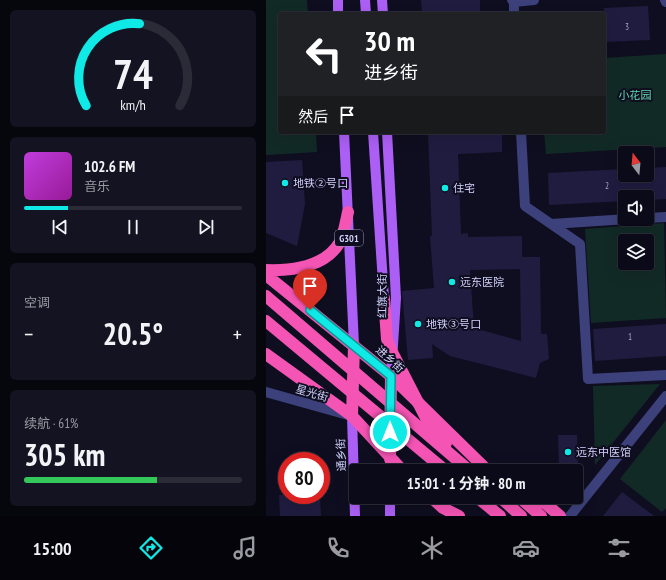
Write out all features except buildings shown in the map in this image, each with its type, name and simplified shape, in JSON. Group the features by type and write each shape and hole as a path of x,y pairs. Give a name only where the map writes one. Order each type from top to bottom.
{"highway":[{"path":"266,270 296,269 324,260 340,241 348,212"},
{"name":"进乡街","path":"266,275 391,376 481,464"},
{"path":"266,296 462,464"},
{"path":"384,298 387,339 407,384 426,418 464,464"},
{"path":"266,321 438,464"},
{"name":"G301","path":"352,416 354,345"},
{"path":"266,354 352,416 389,464"},
{"name":"红旗大街","path":"390,464 391,376"},
{"path":"438,504 447,512 459,516"},
{"path":"485,504 500,516"},
{"path":"508,504 521,516"},
{"path":"527,504 541,516"},
{"path":"546,504 560,516"}],"main road":[{"path":"338,0 338,12"},
{"path":"365,0 366,12"},
{"path":"382,0 383,12"},
{"name":"G301","path":"344,134 354,345"},
{"path":"373,134 384,298"},
{"name":"红旗大街","path":"387,134 396,298 391,376"},
{"name":"通乡街","path":"352,416 355,516"},
{"path":"390,504 390,516"}],"street":[{"path":"514,12 513,1 534,0"},
{"path":"521,134 525,206 580,244 588,380 666,375"},
{"path":"654,218 666,217"},
{"path":"551,224 618,220"},
{"name":"星光街","path":"266,392 352,416"},
{"path":"570,516 666,396"}],"green space":[{"path":"266,0 307,0 308,12 278,12 278,134 316,134 317,152 266,155"},
{"name":"小花园","path":"666,54 666,147 618,146 618,150 546,154 544,134 606,134 606,58"},
{"path":"664,223 666,318 591,323 585,229 624,226 654,226 654,224"},
{"path":"660,384 595,465 593,386"},
{"path":"666,420 666,508 662,512 620,479"}],"place":[{"name":"地铁②号口","path":"285,183"},
{"name":"住宅","path":"445,188"},
{"name":"远东医院","path":"452,282"},
{"name":"地铁③号口","path":"418,324"},
{"name":"远东中医馆","path":"568,452"}],"route":[{"path":"310,310 391,376 390,432"}]}
